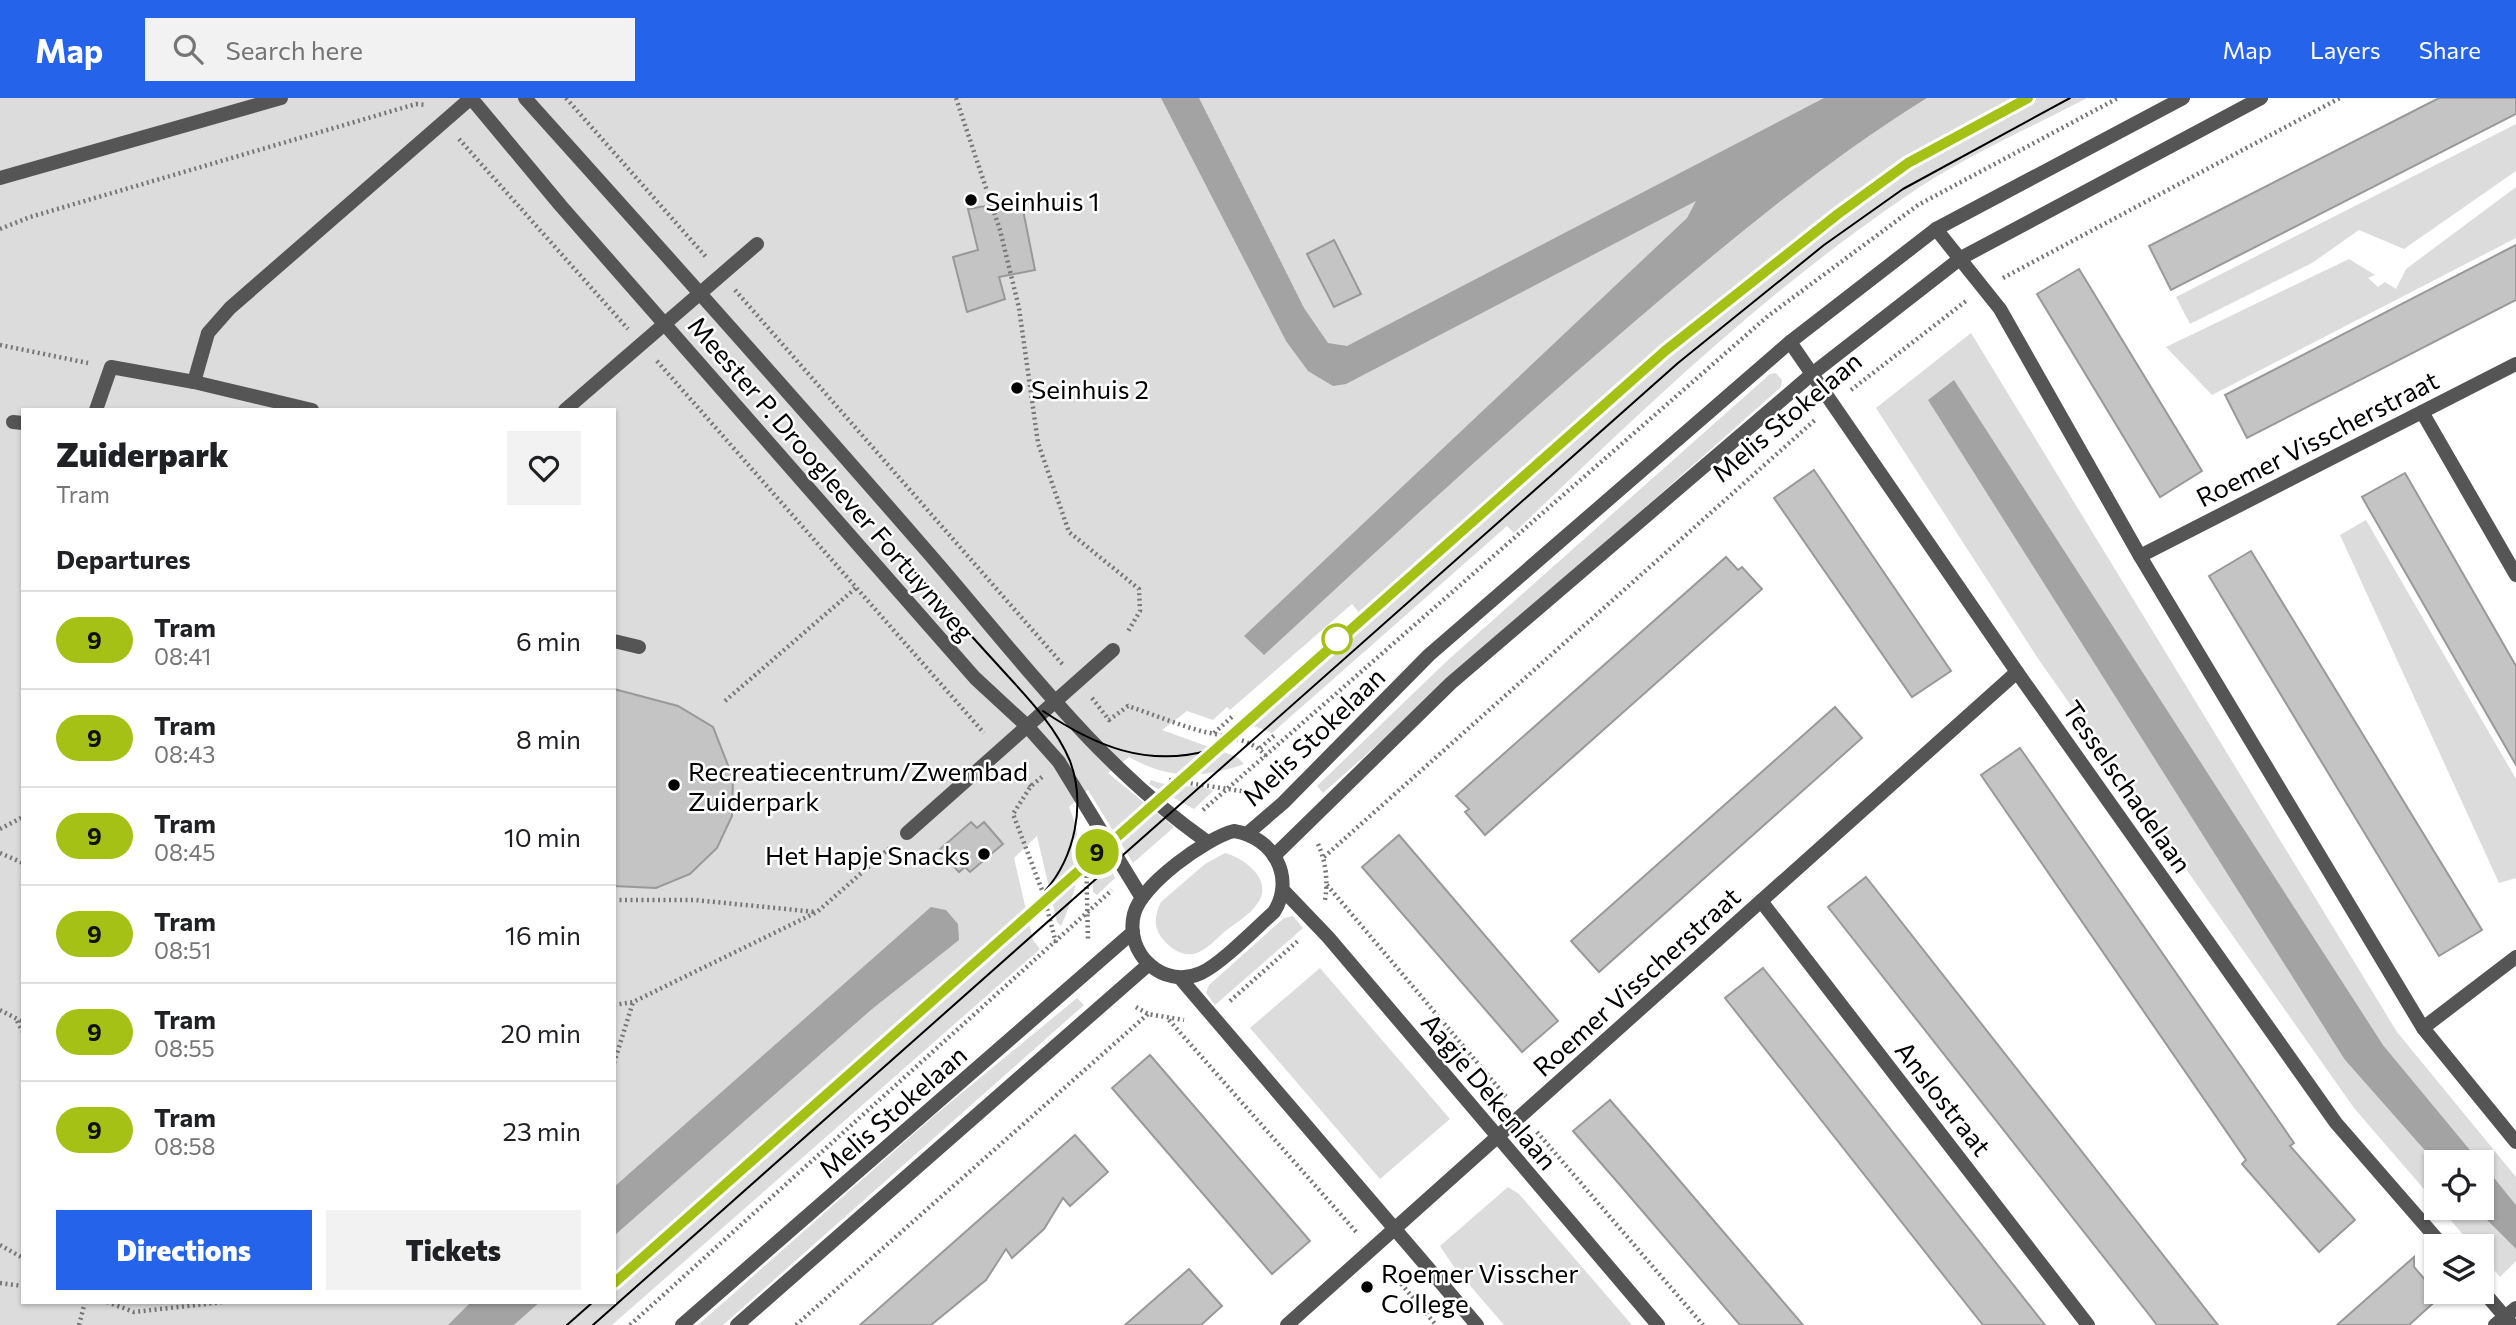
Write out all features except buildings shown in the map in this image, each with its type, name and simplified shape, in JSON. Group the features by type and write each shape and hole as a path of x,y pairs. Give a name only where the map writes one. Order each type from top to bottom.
{"street":[{"path":"0,178 281,98"},
{"path":"194,382 208,333 230,308 471,98"},
{"name":"Meester P. Droogleever Fortuynweg","path":"471,98 665,325 975,678 1027,726 1059,762 1142,898"},
{"name":"Meester P. Droogleever Fortuynweg","path":"525,98 1012,648 1052,701 1086,739 1185,827 1206,841"},
{"name":"Melis Stokelaan","path":"1248,833 1283,803 1429,655 1790,342 1936,229 2183,98"},
{"name":"Melis Stokelaan","path":"1275,856 1451,682 1812,374 1961,258 2261,98"},
{"path":"1936,229 1961,258 1981,290 2000,309 2140,556 2423,1028 2516,1142"},
{"path":"567,408 757,244"},
{"name":"Tesselschadelaan","path":"1790,342 2017,672 2336,1123 2433,1234"},
{"name":"Roemer Visscherstraat","path":"2140,556 2516,364"},
{"path":"97,408 111,367 194,382 304,408"},
{"path":"2422,412 2516,575"},
{"path":"616,641 639,647"},
{"path":"907,833 1052,701 1113,650"},
{"name":"Roemer Visscherstraat","path":"1287,1325 2017,672"},
{"path":"1234,831 1248,833 1275,856 1281,867 1283,890 1274,912 1203,973 1180,978 1163,975 1149,964 1140,952 1133,932 1134,912 1142,898 1206,841 1234,831"},
{"name":"Aagje Dekenlaan","path":"1283,890 1328,937 1658,1325"},
{"name":"Anslostraat","path":"1761,901 2088,1325"},
{"name":"Melis Stokelaan","path":"682,1325 1133,932"},
{"path":"2423,1028 2516,957"},
{"path":"737,1325 1149,964"},
{"path":"1180,978 1477,1325"},
{"path":"2494,1304 2507,1319"}],"path":[{"path":"565,98 1109,720"},
{"path":"956,98 1000,230 1019,308 1038,443 1069,532 1139,589 1140,611 1113,650"},
{"name":"Melis Stokelaan","path":"1324,857 1832,405 1981,290 2340,98"},
{"path":"0,229 30,217 416,104 432,108 1031,786"},
{"path":"0,345 111,367"},
{"path":"725,701 879,568"},
{"path":"1086,739 1128,706 1260,748 1266,756"},
{"path":"1214,733 1234,715"},
{"path":"1260,748 1276,734"},
{"path":"1056,943 1043,893 1013,814 1031,786 1059,762"},
{"path":"1164,779 1229,787 1185,827"},
{"path":"0,829 21,818"},
{"path":"616,1005 633,1002 817,912 907,833"},
{"path":"0,853 21,862"},
{"path":"616,900 695,900 817,912"},
{"name":"Melis Stokelaan","path":"631,1325 1089,912"},
{"path":"616,1057 633,1002"},
{"path":"0,1010 20,1022"},
{"path":"796,1325 1148,1014"},
{"path":"1169,1019 1436,1325"},
{"path":"0,1245 21,1257"},
{"path":"0,1283 21,1286"},
{"path":"79,1325 84,1304"},
{"path":"112,1304 134,1312 205,1304"}],"shaded area":[{"path":"0,98 1924,98 1883,126 1927,98 2087,98 1926,183 1852,234 1702,357 1514,533 1507,526 1272,733 1238,720 1359,613 1352,604 1230,710 1227,707 1213,720 1187,711 1162,730 1237,757 1244,764 1214,772 1185,774 1157,769 1129,757 1108,773 1174,827 1133,863 1088,790 1069,807 1075,823 1079,853 1076,882 1061,926 1057,922 1037,836 1014,858 1033,940 1040,949 612,1325 514,1325 538,1304 616,1304 616,1234 871,1010 959,939 616,1212 616,408 21,408 21,1304 513,1304 489,1325 0,1325"},
{"path":"1161,98 1199,98 1304,308 1328,343 1347,346 1824,98 1927,98 1813,176 1669,292 1401,528 1264,655 1244,636 1687,218 1696,201 1346,384 1333,386 1308,371 1286,341"},
{"path":"2516,124 2516,171 2404,249 2359,230 2312,263 2190,324 2176,297"},
{"path":"2516,187 2516,238 2212,395 2166,347 2349,259 2375,275 2368,278 2378,287 2385,282 2396,289 2406,269"},
{"path":"1971,333 2397,1032 2494,1150 2470,1150 2383,1045 2345,1060 2425,1150 2424,1189 2354,1108 2039,660 1876,408"},
{"path":"1776,373 1782,380 1781,387 1323,793 1317,786 1448,660 1770,374"},
{"path":"1954,380 2383,1045 2470,1150 2425,1150 2345,1060 1928,400"},
{"path":"2366,520 2516,779 2516,878 2499,883 2340,535"},
{"path":"1151,780 1213,791 1194,809 1149,784"},
{"path":"1093,832 1115,878 1097,895 1093,892"},
{"path":"1225,853 1241,860 1255,871 1260,879 1262,895 1250,912 1206,948 1193,954 1179,952 1158,933 1156,915 1161,902 1205,864"},
{"path":"931,907 946,910 958,924 959,940 871,1010 616,1234 616,1185"},
{"path":"1293,916 1303,928 1215,1005 1206,993 1209,985 1284,918"},
{"path":"1320,968 1450,1119 1380,1179 1250,1028"},
{"path":"1077,998 1084,1005 723,1325 698,1325 935,1115"},
{"path":"2494,1150 2516,1177 2516,1205 2494,1179"},
{"path":"2494,1178 2516,1205 2516,1249 2487,1220 2494,1220"},
{"path":"1508,1187 1519,1194 1632,1325 1504,1325 1454,1267 1440,1246"},
{"path":"2450,1220 2487,1220 2516,1249 2516,1261 2500,1277 2494,1270 2494,1234 2463,1234"},
{"path":"469,1304 538,1304 514,1325 448,1325"}],"tram line":[{"path":"616,1281 1665,351 1838,214 1908,163 2028,98"},
{"name":"9","path":"616,1281 1421,564 1665,351 1838,214 1908,163 2028,98"},
{"path":"593,1325 1678,363 1824,245 1903,189 2070,98"},
{"path":"893,547 1037,709 1064,747 1075,778 1075,829 1064,862 1045,891"},
{"path":"1043,711 1102,743 1143,755 1187,755 1210,750"},
{"path":"567,1325 591,1304"}],"place":[{"name":"Seinhuis 1","path":"971,200"},
{"name":"Seinhuis 2","path":"1017,388"},
{"name":"Recreatiecentrum/Zwembad Zuiderpark","path":"674,785"},
{"name":"Het Hapje Snacks","path":"984,854"},
{"name":"Roemer Visscher College","path":"1367,1287"}]}
